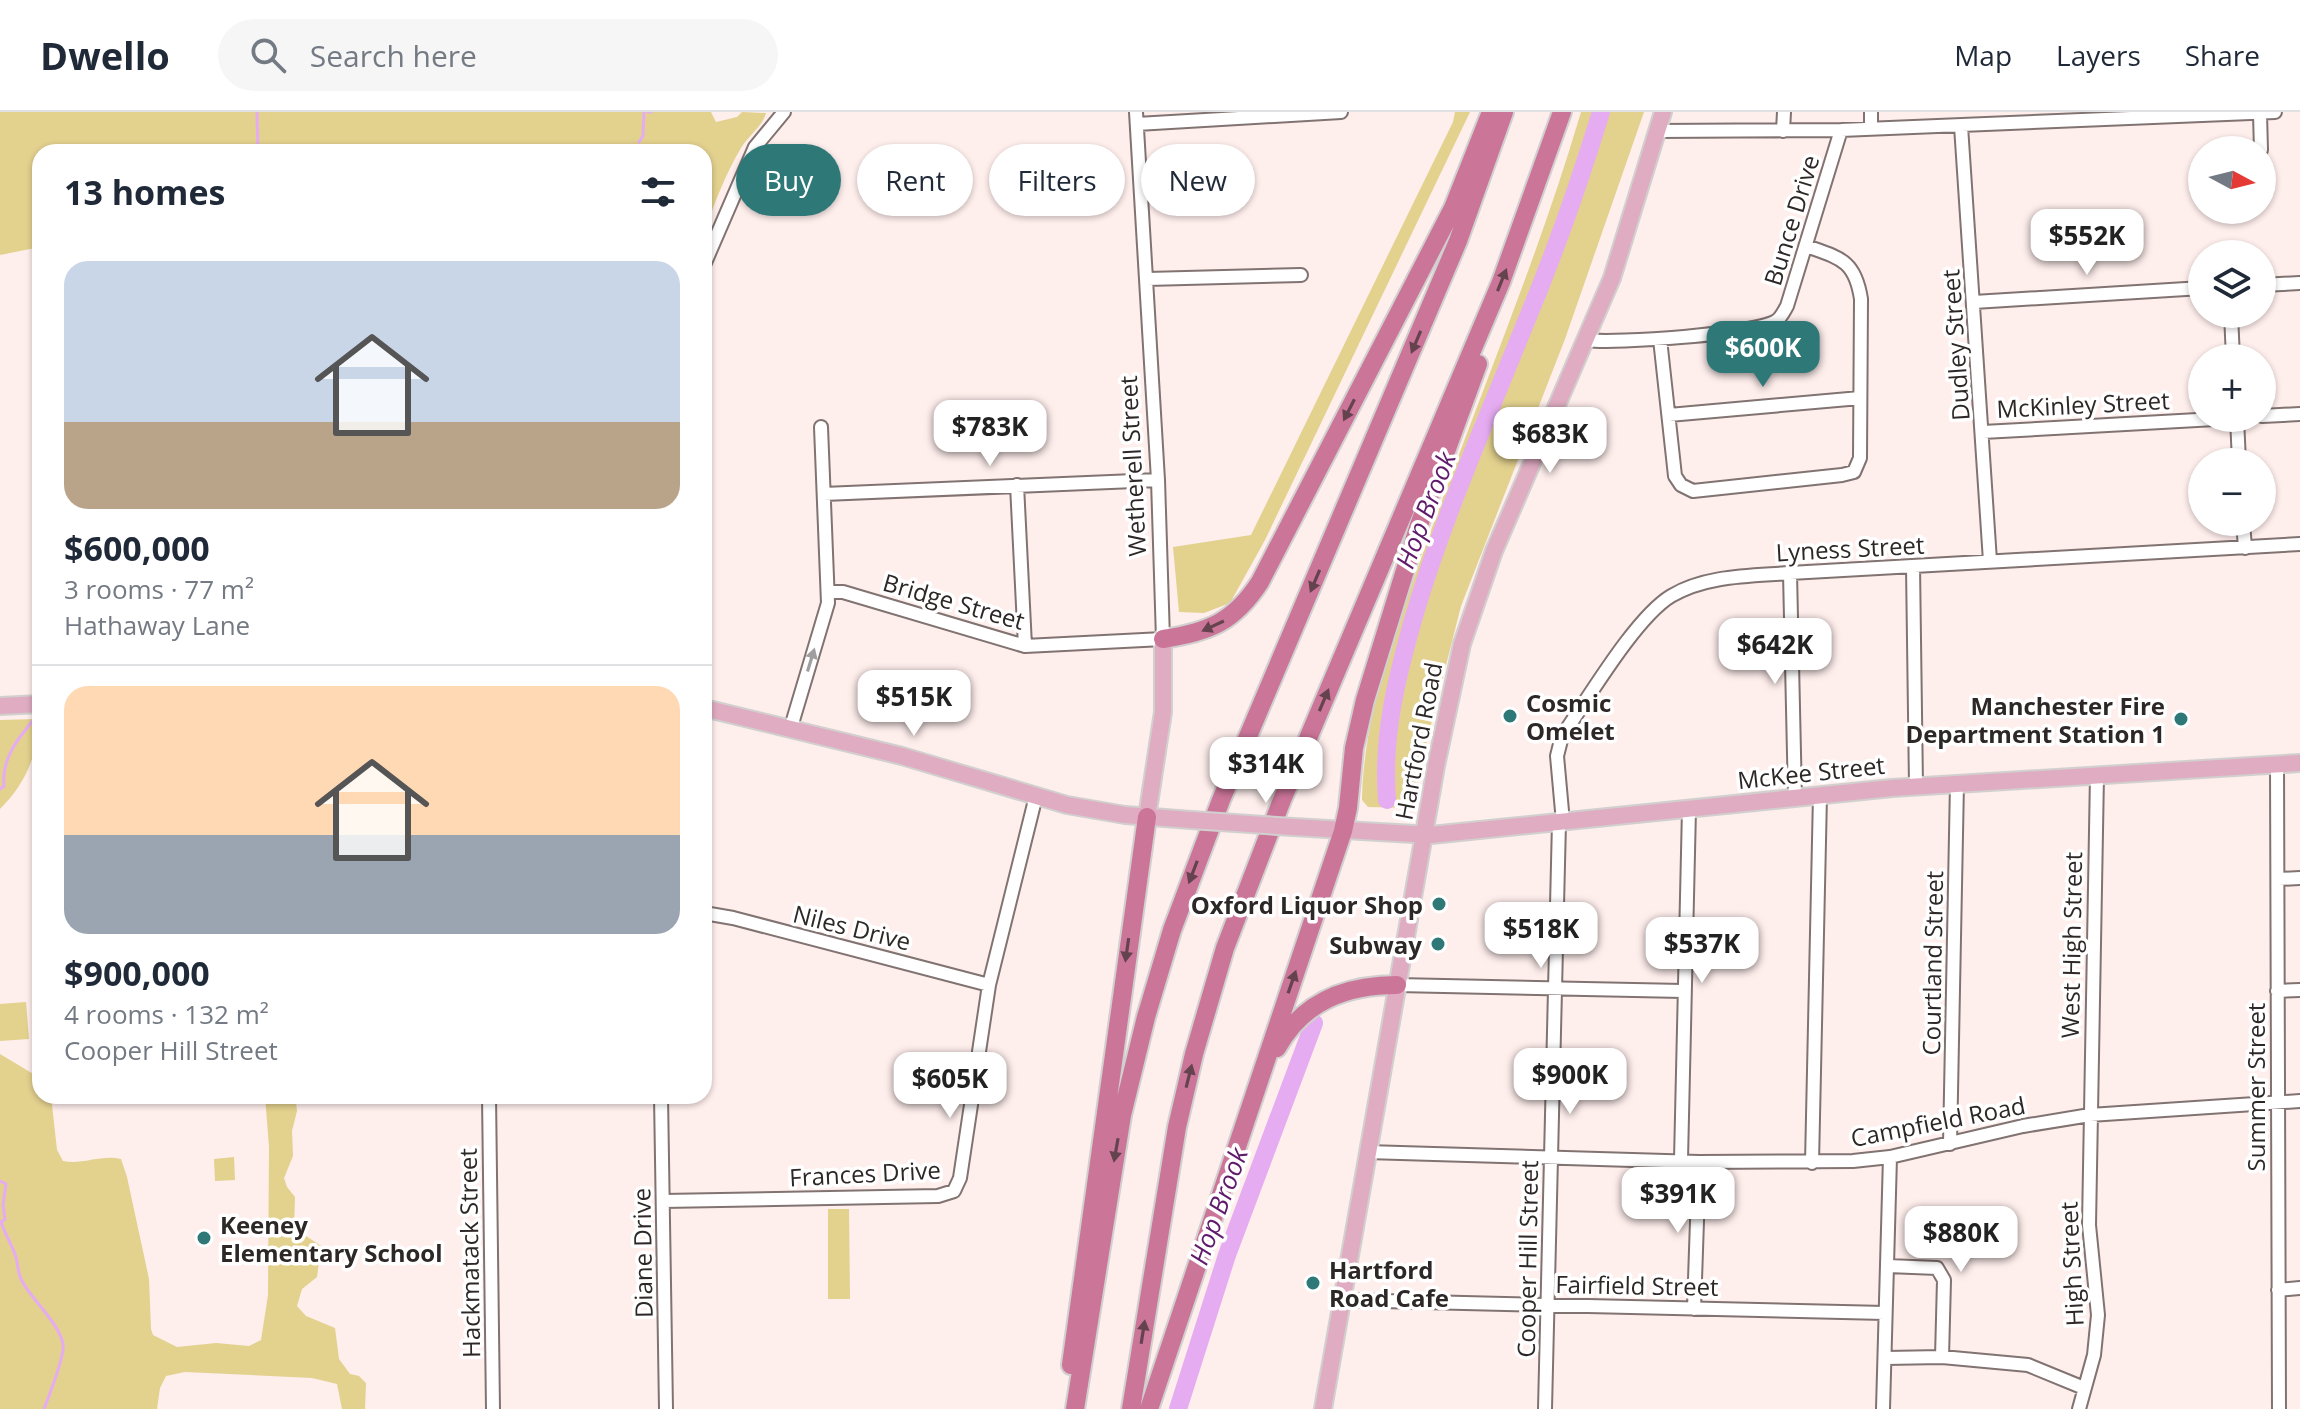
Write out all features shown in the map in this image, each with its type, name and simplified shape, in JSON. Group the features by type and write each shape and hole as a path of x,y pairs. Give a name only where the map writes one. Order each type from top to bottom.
{"highway":[{"path":"1163,639 1194,634 1225,621 1242,606 1264,575 1453,208 1491,112"},
{"path":"1072,1409 1122,1115 1142,1031 1172,930 1221,800 1453,255 1504,112"},
{"path":"1131,1409 1177,1127 1197,1042 1225,948 1282,800 1489,312 1523,226 1562,112"},
{"path":"1149,1409 1343,831 1354,748 1365,700 1415,537 1475,374 1489,312"},
{"path":"1072,1409 1073,1332 1147,817"},
{"path":"1249,1109 1283,1037 1303,1015 1340,992 1368,986 1397,985"}],"main road":[{"name":"Hartford Road","path":"1323,1409 1450,695 1476,597 1587,340 1625,240 1663,112"},
{"name":"Wetherell Street","path":"1147,817 1163,712 1163,639"},
{"path":"0,706 32,704"},
{"name":"McKee Street","path":"712,710 912,758 1082,808 1147,817 1424,835 1916,786 2300,763"}],"street":[{"path":"712,246 750,156 784,112"},
{"path":"1137,118 1341,112"},
{"path":"1783,131 1784,112"},
{"path":"1871,112 1871,129"},
{"path":"1657,131 1841,130 1961,126 2053,116 2275,112"},
{"path":"2260,114 2261,136"},
{"name":"Wetherell Street","path":"1137,118 1158,480 1163,639"},
{"name":"Dudley Street","path":"1961,126 1990,561"},
{"name":"Bunce Drive","path":"1587,340 1660,339 1761,327 1778,320 1787,306 1841,130"},
{"path":"1660,339 1675,476 1681,485 1693,491 1854,472 1860,458 1861,299 1858,280 1850,266 1839,257 1806,246"},
{"path":"1147,279 1301,275"},
{"path":"2276,284 2300,283"},
{"path":"1974,302 2188,289"},
{"path":"1669,415 1860,398"},
{"path":"2276,415 2300,414"},
{"name":"McKinley Street","path":"1983,432 2188,421"},
{"path":"791,727 828,603 821,427"},
{"path":"824,494 1158,480"},
{"path":"1017,485 1025,646"},
{"path":"2244,536 2245,548"},
{"name":"Lyness Street","path":"1561,822 1557,756 1562,736 1645,618 1670,596 1696,585 1728,577 2300,544"},
{"path":"1913,566 1916,786"},
{"path":"1790,573 1795,798"},
{"name":"Bridge Street","path":"829,592 843,592 1025,646 1163,639"},
{"name":"Summer Street","path":"2277,764 2279,1409"},
{"name":"West High Street","path":"2090,1115 2097,775"},
{"name":"Courtland Street","path":"1950,1144 1957,783"},
{"path":"1812,1163 1820,795"},
{"name":"Frances Drive","path":"663,1201 938,1196 954,1191 960,1178 989,985 1036,796"},
{"path":"1681,1160 1689,809"},
{"name":"Cooper Hill Street","path":"1545,1409 1554,988 1561,822"},
{"path":"2279,879 2300,878"},
{"name":"Niles Drive","path":"712,914 989,985"},
{"path":"1397,985 1683,991"},
{"path":"2277,991 2300,990"},
{"name":"Campfield Road","path":"1367,1152 1812,1163 1890,1157 2023,1126 2090,1115 2300,1101"},
{"name":"Hackmatack Street","path":"489,1104 493,1409"},
{"name":"Diane Drive","path":"661,1104 666,1409"},
{"name":"High Street","path":"2079,1409 2094,1355 2098,1315 2089,1225 2090,1115"},
{"path":"1883,1409 1890,1157"},
{"path":"1694,1309 1699,1162"},
{"path":"1888,1266 1937,1268 1944,1280 1942,1357"},
{"path":"2278,1290 2300,1288"},
{"name":"Fairfield Street","path":"1340,1300 1885,1313"},
{"path":"1886,1358 1942,1357 2028,1365 2084,1388"}],"shaded area":[{"path":"0,112 711,112 716,122 737,117 742,112 766,113 744,144 736,144 736,157 712,212 712,144 32,144 32,249 0,255"},
{"path":"1455,112 1470,112 1265,540 1230,603 1204,613 1179,612 1173,547 1251,535 1453,122"},
{"path":"1581,112 1644,112 1565,339 1461,606 1410,808 1368,807 1362,800 1368,737 1392,644 1545,223"},
{"path":"32,719 32,758 17,789 0,809 0,720"},
{"path":"26,1002 29,1039 0,1041 0,1004"},
{"path":"0,1054 32,1073 32,1104 52,1104 57,1150 63,1161 121,1159 149,1279 151,1329 153,1335 177,1347 216,1343 249,1346 261,1340 268,1295 269,1147 266,1104 296,1104 292,1131 293,1156 284,1178 295,1197 294,1228 321,1246 317,1277 302,1289 297,1306 306,1316 335,1328 339,1359 350,1374 359,1376 366,1383 365,1409 342,1409 337,1384 312,1378 185,1372 166,1376 160,1388 157,1409 0,1409"},
{"path":"234,1157 235,1180 215,1181 214,1159"},
{"path":"828,1209 849,1209 850,1299 828,1299"}],"waterway":[{"path":"257,112 258,144"},
{"path":"639,142 643,136 644,112"},
{"name":"Hop Brook","path":"1387,800 1387,754 1392,709 1425,582 1465,471 1556,246 1601,112"},
{"path":"0,789 4,786 5,766 12,748 32,722"},
{"name":"Hop Brook","path":"1178,1409 1227,1255 1314,1023"},
{"path":"0,1181 6,1184 5,1219 1,1222 21,1278 56,1328 63,1344 44,1409"}],"place":[{"name":"Cosmic Omelet","path":"1510,716"},
{"name":"Manchester Fire Department Station 1","path":"2181,719"},
{"name":"Oxford Liquor Shop","path":"1439,904"},
{"name":"Subway","path":"1438,944"},
{"name":"Keeney Elementary School","path":"204,1238"},
{"name":"Hartford Road Cafe","path":"1313,1283"}]}
